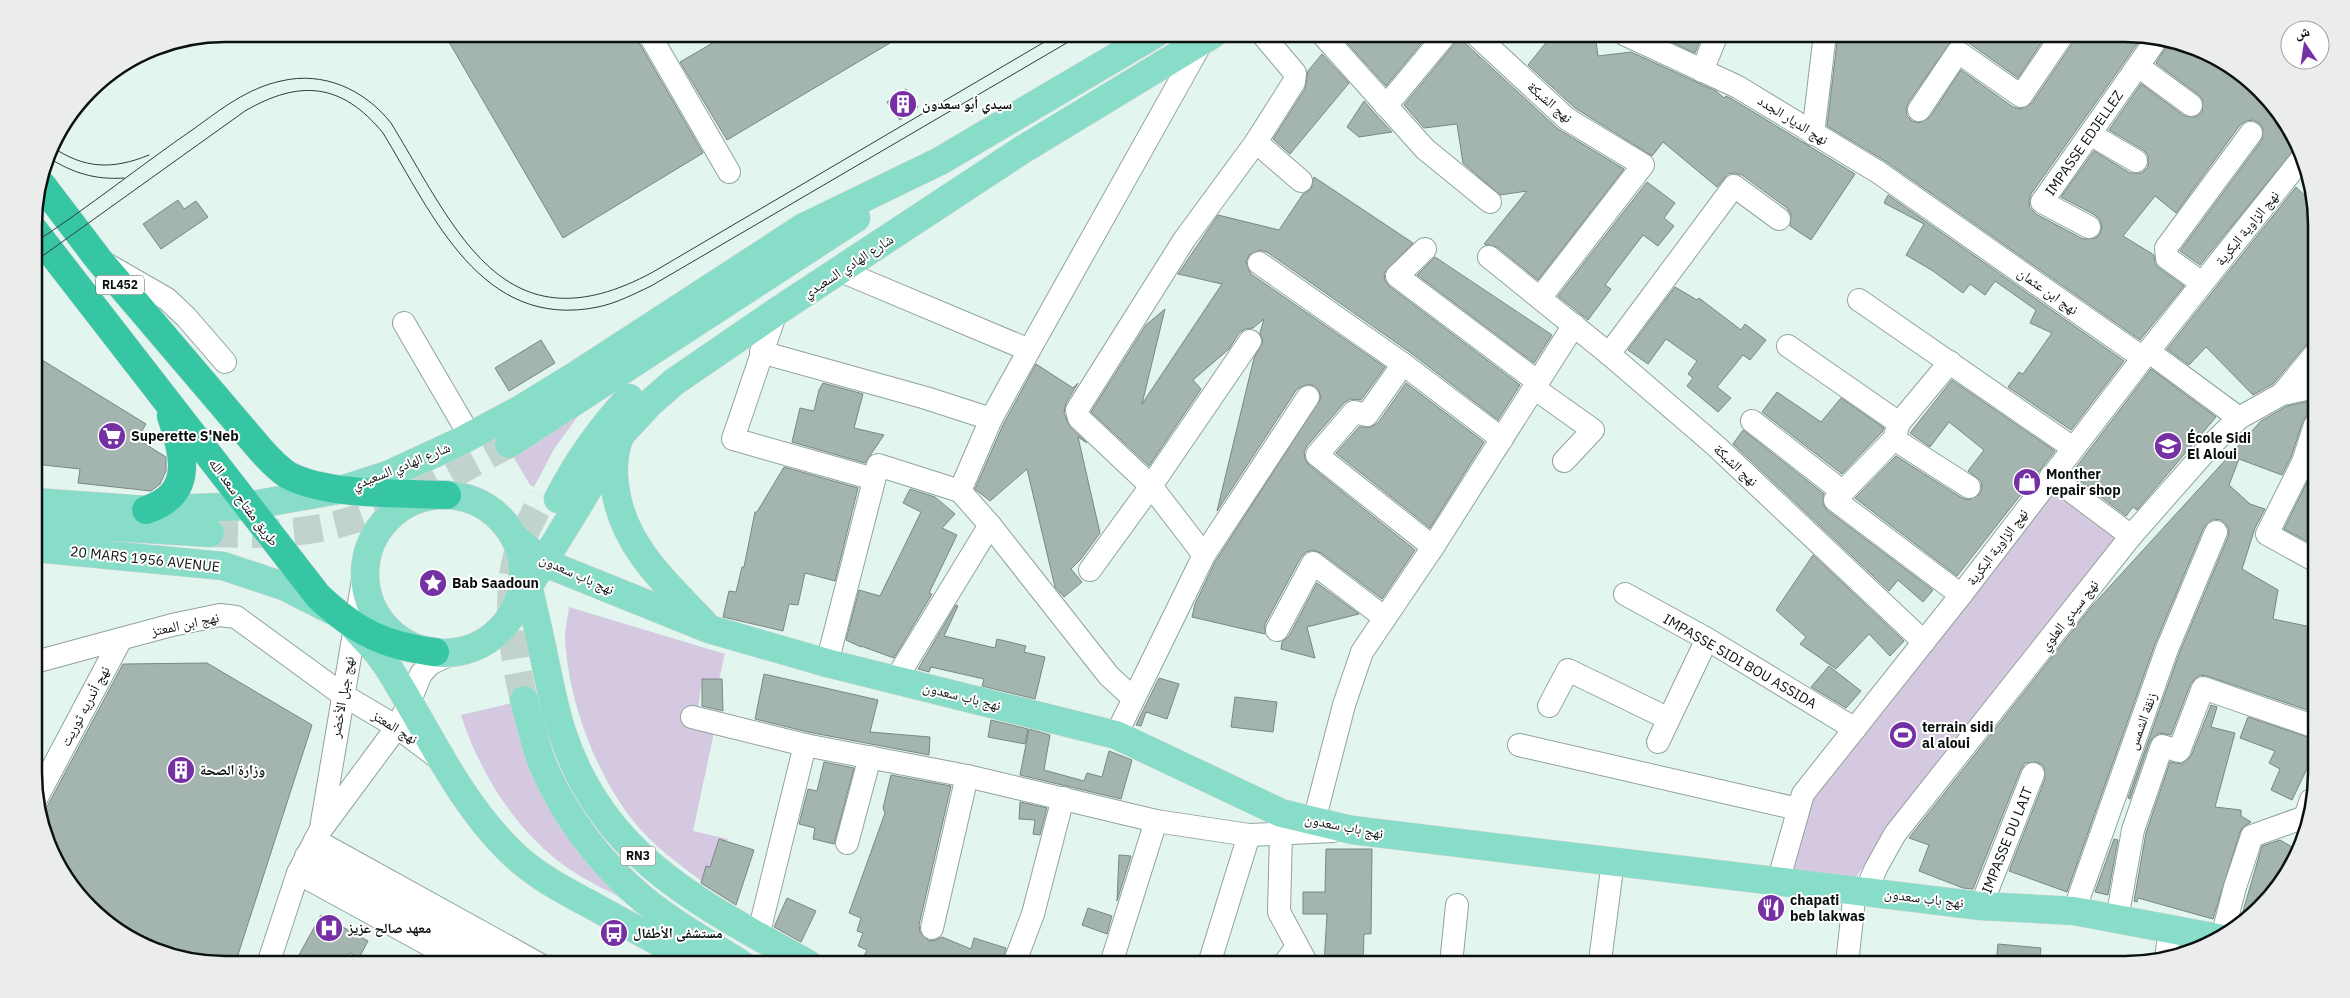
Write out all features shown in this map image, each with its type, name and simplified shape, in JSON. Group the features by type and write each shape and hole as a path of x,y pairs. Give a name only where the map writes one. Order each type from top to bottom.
{"highway":[{"name":"RL452","path":"46,190 99,260 270,461 289,475 302,480 344,489 448,495"},
{"name":"طريق مفتاح سعد الله","path":"42,240 300,576 345,620 386,642 411,649 446,652"},
{"path":"146,510 161,505 171,496 179,485 182,472 180,444 165,398"}],"main road":[{"name":"شارع الهادي السعيدي","path":"42,503 146,510 247,506 344,489 390,474 521,409 804,227 940,161 1141,42"},
{"name":"شارع الهادي السعيدي","path":"758,936 680,890 663,877 639,856 611,824 587,789 569,752 557,712 542,645 538,596 525,572 590,484 623,432 650,402 674,382 776,312 841,271 1022,150 1200,42"},
{"path":"706,315 649,362 616,394 568,452 550,498 608,420 651,378 717,331 909,210 1022,150"},
{"path":"509,444 940,161"},
{"path":"623,432 616,450 614,477 624,523 638,550 709,629"},
{"name":"شارع الهادي السعيدي","path":"389,516 435,460 463,439"},
{"name":"RL452","path":"448,495 468,498 487,507 503,521 525,572 494,634 486,640 446,652 415,647 396,637 382,622 371,604 365,584 366,562 376,533 389,516 416,500 448,495"},
{"path":"42,522 210,533"},
{"name":"20 MARS 1956 AVENUE","path":"42,549 223,566 286,587 345,620 377,652 409,704"},
{"name":"نهج باب سعدون","path":"525,572 827,663 1116,735 1281,813 1352,830 1981,906 2074,911 2208,936"},
{"path":"371,604 409,704 444,763 491,831 526,866 557,887 684,956"},
{"path":"728,956 658,912 626,885 584,836 549,778 540,754 531,699 562,772 591,822 616,855 647,884 676,907 759,956"},
{"name":"RN3","path":"758,936 794,956"}],"street":[{"path":"654,42 730,172"},
{"path":"960,491 991,420 1029,350 1205,42"},
{"path":"1204,555 1151,486 1079,418 1078,410 1184,240 1256,142 1294,82 1295,72 1269,42"},
{"path":"1329,42 1425,149 1490,202"},
{"path":"1386,106 1439,42"},
{"name":"نهج الشبكة","path":"1484,42 1567,119 1643,165 1540,298"},
{"name":"نهج الديار الجدد","path":"1641,42 1738,87 1878,172 1952,224"},
{"path":"1702,71 1714,42"},
{"path":"1813,134 1824,42"},
{"path":"1919,110 1958,52 2021,96 2058,42"},
{"name":"IMPASSE EDJELLEZ","path":"2089,227 2042,202 2153,45"},
{"path":"2138,66 2191,105"},
{"path":"2202,283 2166,258 2166,248 2251,133"},
{"path":"2090,134 2136,162"},
{"path":"1256,142 1301,181"},
{"name":"نهج الزاوية البكرية","path":"1778,882 1803,794 1961,595 2146,354 2297,164"},
{"path":"1609,354 1734,186 1779,220"},
{"name":"نهج ابن عثمان","path":"1952,224 2239,418"},
{"path":"1425,249 1397,276 1593,430 1564,462"},
{"name":"نهج الشبكة","path":"1489,257 1609,354 1716,446 1924,642"},
{"path":"99,260 167,299 186,317 225,362"},
{"path":"1259,263 1402,364 1502,439"},
{"path":"841,271 1029,350"},
{"path":"1859,300 2073,448"},
{"path":"776,312 733,439 874,479"},
{"path":"404,323 463,439"},
{"path":"1314,821 1344,705 1362,652 1433,547 1574,326"},
{"path":"1090,570 1151,486 1250,341"},
{"path":"1788,346 1969,487"},
{"path":"761,352 926,398 991,420"},
{"path":"1950,362 1897,431 1835,500 1961,595"},
{"path":"2282,394 2308,362"},
{"path":"1402,364 1367,415 1354,412 1317,455 1433,547"},
{"name":"نهج سيدي العلوي","path":"1848,956 1860,890 1895,834 2131,536 2212,444 2239,418 2282,394 2308,388"},
{"path":"1116,735 1204,555 1308,397"},
{"path":"1752,421 1843,492"},
{"path":"2308,447 2303,462 2267,534 2308,557"},
{"path":"827,663 878,465 960,491 990,525 1110,676 1133,698"},
{"path":"2052,476 2131,536"},
{"path":"896,679 990,525"},
{"name":"زنقة الشمس","path":"2074,911 2167,649 2216,532"},
{"name":"نهج جبل الأخضر","path":"271,956 310,850 343,695 345,620 366,562"},
{"path":"1277,630 1313,563 1385,618"},
{"name":"IMPASSE SIDI BOU ASSIDA","path":"1625,594 1707,639 1855,729"},
{"name":"نهج ابن المعتز","path":"42,660 220,615 236,617 343,695"},
{"name":"نهج أندريه ثوريت","path":"43,786 121,639"},
{"path":"1658,742 1667,718 1707,639"},
{"name":"نهج جبل الأخضر","path":"310,850 397,727 409,704 418,680 425,669 446,652"},
{"path":"1549,706 1568,670 1667,718"},
{"path":"2117,919 2132,830 2162,746 2179,751 2203,688 2308,725"},
{"name":"نهج المعتز","path":"343,695 397,727 444,763"},
{"path":"692,717 806,745 967,776 1156,821 1249,835 1352,830"},
{"path":"758,936 806,745"},
{"path":"1520,745 1798,809"},
{"path":"847,843 870,757"},
{"name":"IMPASSE DU LAIT","path":"1981,906 2033,774"},
{"path":"932,928 967,776"},
{"path":"1017,956 1033,914 1063,798"},
{"path":"2225,926 2235,887 2252,836 2303,814"},
{"path":"1114,956 1156,821"},
{"path":"1281,833 1278,912 1295,956"},
{"path":"1211,956 1249,835"},
{"path":"310,850 523,956"},
{"path":"310,850 453,956"},
{"path":"310,850 488,956"},
{"path":"1601,956 1613,861"},
{"path":"1452,956 1458,905"},
{"path":"2167,950 2170,929"}],"shaded area":[{"path":"581,412 554,449 534,487 530,485 513,456"},
{"path":"2051,485 2125,539 1879,845 1854,880 1782,872 1806,801"},
{"path":"569,607 725,654 718,683 702,681 698,708 718,714 693,831 728,839 708,886 667,855 639,828 618,799 595,756 577,709 571,685 565,638"},
{"path":"516,702 634,904 585,879 550,854 517,820 490,780 469,737 461,715"}],"building":[{"path":"449,42 639,42 703,153 563,238"},
{"path":"714,42 892,42 727,140 680,62"},
{"path":"1346,42 1422,42 1386,86"},
{"path":"1456,42 1465,42 1558,129 1624,169 1538,280 1497,247 1484,244 1527,191 1500,195 1463,163 1457,124 1424,128 1404,105"},
{"path":"1547,42 1596,42 1598,56 1631,52 1716,91 1724,98 1726,96 1732,99 1855,174 1811,240 1790,226 1791,214 1787,208 1742,175 1728,174 1717,187 1663,142 1652,156 1575,108 1528,65"},
{"path":"1672,42 1700,42 1695,53"},
{"path":"1837,42 1951,42 1908,103 1907,116 1912,121 1919,123 1930,117 1961,70 2013,107 2020,109 2032,103 2073,42 2125,42 2138,43 2031,194 2030,208 2036,214 2083,239 2096,238 2100,234 2102,227 2100,220 2095,215 2061,197 2094,151 2130,173 2142,173 2148,167 2148,155 2143,150 2109,130 2141,84 2184,116 2196,117 2202,112 2203,100 2199,95 2156,63 2166,47 2206,61 2236,80 2270,114 2293,152 2200,265 2180,251 2262,140 2263,128 2253,120 2246,121 2240,125 2176,213 2155,196 2123,236 2154,255 2155,264 2184,286 2140,340 1885,161 1827,126"},
{"path":"1967,42 2042,42 2018,78"},
{"path":"1322,54 1349,83 1290,154 1273,139 1305,89 1308,71"},
{"name":"سيدي أبو سعدون","path":"906,89 918,107 900,120 887,102"},
{"path":"1364,101 1392,132 1359,137 1347,127"},
{"path":"1314,177 1413,243 1384,273 1385,280 1389,286 1520,385 1498,420 1411,353 1267,252 1260,250 1249,255 1246,262 1251,274 1385,367 1361,400 1350,399 1344,403 1307,446 1304,452 1305,459 1309,465 1415,550 1382,599 1321,553 1313,550 1306,552 1301,557 1265,624 1265,634 1192,617 1195,604 1215,562 1321,398 1315,386 1308,384 1297,389 1217,511 1254,358 1263,342 1260,333 1264,319 1253,328 1245,329 1239,333 1229,349 1193,380 1201,389 1149,466 1091,412 1146,325 1165,309 1142,404 1222,284 1178,274 1218,215 1279,230 1303,194 1311,189"},
{"path":"1647,182 1675,203 1664,218 1674,226 1658,246 1643,235 1605,285 1611,289 1588,320 1558,296"},
{"path":"2296,187 2305,196 2308,225 2308,344 2273,384 2253,395 2206,347 2189,365 2167,349"},
{"path":"1888,195 2124,361 2071,430 2008,387 2019,372 2023,374 2052,333 2030,323 2036,310 1995,281 1985,295 1970,284 1963,293 1933,271 1906,255 1924,224 1884,203"},
{"path":"178,200 184,209 196,201 208,217 161,249 143,224"},
{"path":"1435,257 1552,335 1534,363 1417,275"},
{"path":"1675,287 1697,300 1699,298 1741,330 1745,324 1766,340 1750,360 1743,355 1717,387 1731,398 1718,412 1687,386 1693,378 1688,374 1697,361 1666,339 1648,364 1628,350"},
{"path":"541,340 555,363 509,391 495,368"},
{"path":"42,360 146,424 137,439 166,457 166,471 160,484 151,491 78,483 80,469 42,465"},
{"path":"1036,364 1073,388 1078,383 1066,403 1064,413 1070,427 1087,443 1078,437 1100,533 1081,559 1071,569 1082,582 1064,597 1055,587 1027,469 990,501 975,489 1003,425"},
{"name":"École Sidi El Aloui","path":"2151,369 2216,417 2137,510 2133,507 2126,516 2071,474"},
{"path":"1952,380 2055,451 1957,576 1855,498 1896,456 1962,498 1969,500 1980,494 1982,488 1981,481 1968,471 1984,450 1949,422 1930,447 1910,433"},
{"path":"823,383 863,394 854,428 884,435 865,463 792,442 800,408 814,411 819,390"},
{"path":"1406,383 1484,442 1430,528 1336,453 1359,427 1371,427 1378,423"},
{"path":"1777,392 1821,422 1841,398 1884,428 1842,474 1762,412"},
{"path":"2308,402 2308,415 2303,421 2291,457 2282,475 2239,459 2229,485 2250,504 2265,509 2255,528 2242,569 2278,590 2273,619 2308,626 2308,710 2200,675 2191,683 2171,735 2159,733 2150,741 2130,799 2128,798 2179,654 2228,537 2229,530 2226,524 2221,520 2214,519 2204,527 2155,644 2067,892 2009,871 2045,779 2044,766 2037,762 2025,763 2021,769 1973,889 1963,888 1919,871 1929,845 1909,838 2092,606 2261,421 2287,406"},
{"path":"1743,430 1824,494 1823,504 1827,510 1933,590 1923,602 1898,580 1889,591 1733,444"},
{"path":"784,467 858,488 835,581 805,573 798,605 789,604 783,631 723,617 729,591 736,592 742,567 744,567 755,512 757,512"},
{"path":"2308,480 2308,542 2284,529"},
{"path":"910,489 935,497 955,514 942,528 957,535 929,593 932,594 894,658 846,640 859,590 880,596 921,512 903,503"},
{"path":"1813,555 1904,641 1890,656 1869,634 1836,669 1800,644 1806,637 1776,610"},
{"path":"1317,583 1359,614 1307,627 1315,658 1281,649 1282,642 1289,636"},
{"path":"956,605 958,606 944,636 995,648 997,639 1026,646 1024,652 1045,657 1035,699 982,686 984,679 931,667 929,672 918,669"},
{"name":"وزارة الصحة","path":"207,663 312,725 238,956 201,954 166,946 144,937 124,925 96,902 80,884 56,843 46,808 123,664"},
{"path":"1829,666 1861,691 1846,708 1811,687"},
{"path":"764,674 878,700 870,732 930,737 929,755 808,732 755,719"},
{"path":"1159,678 1179,684 1167,719 1146,712 1141,726 1136,725"},
{"path":"702,679 722,679 723,711 702,706"},
{"path":"1235,697 1277,702 1273,732 1231,727"},
{"path":"2211,705 2217,707 2211,727 2235,733 2215,807 2241,810 2241,816 2251,822 2243,827 2240,832 2213,919 2138,898 2137,902 2134,901 2146,833 2170,762 2182,764 2191,756"},
{"path":"2248,717 2308,737 2308,767 2292,800 2271,790 2280,769 2269,763 2275,751 2240,738"},
{"path":"991,720 1028,729 1025,744 988,737"},
{"path":"1029,729 1050,735 1044,770 1084,781 1087,773 1102,777 1109,751 1132,760 1121,799 1020,775"},
{"path":"824,762 854,768 834,844 813,839 815,828 799,824 808,789 817,791"},
{"path":"891,775 951,786 919,925 920,932 929,941 942,937 971,949 974,938 1006,948 1004,956 864,956 867,950 858,946 863,933 857,931 861,918 849,913 885,813 883,808"},
{"path":"1020,802 1047,808 1040,835 1033,834 1035,820 1019,819"},
{"path":"719,839 754,850 736,905 701,883 706,866 710,867"},
{"path":"2114,839 2118,840 2108,895 2095,892"},
{"path":"2280,840 2292,847 2270,884 2243,912 2262,846"},
{"path":"1326,849 1372,849 1371,934 1364,934 1363,956 1324,956 1327,914 1303,914 1303,892 1325,892"},
{"path":"1119,855 1131,856 1117,901"},
{"path":"787,898 816,911 801,942 774,927"},
{"path":"1088,908 1112,916 1107,934 1082,925"},
{"name":"معهد صالح عزيز","path":"321,915 368,941 360,956 350,953 348,956 298,956"},
{"path":"1998,944 2041,948 2040,956 1997,956"}],"tunnel":[{"path":"210,533 280,533 315,529 349,521 411,496 509,444"},
{"path":"524,700 512,632 512,580 520,546 543,497"}],"tram line":[{"path":"42,238 235,100 269,84 297,79 312,79 327,81 355,92 380,111 391,123 439,203 464,239 491,268 522,289 558,298 602,293 653,272 1044,42"},
{"path":"42,256 245,111 284,94 319,91 336,96 352,104 368,116 383,133 442,230 465,260 492,284 522,301 557,310 598,307 619,301 651,286 1068,42"},
{"path":"58,151 76,160 99,165 123,163 149,155"},
{"path":"54,161 67,168 94,177 124,178"}],"place":[{"name":"سيدي أبو سعدون","path":"903,104"},
{"name":"Superette S'Neb","path":"112,436"},
{"name":"École Sidi El Aloui","path":"2168,446"},
{"name":"Monther repair shop","path":"2027,482"},
{"name":"Bab Saadoun","path":"433,583"},
{"name":"terrain sidi al aloui","path":"1903,735"},
{"name":"وزارة الصحة","path":"181,770"},
{"name":"chapati beb lakwas","path":"1771,908"},
{"name":"معهد صالح عزيز","path":"329,928"},
{"name":"مستشفى الأطفال","path":"614,933"}]}
